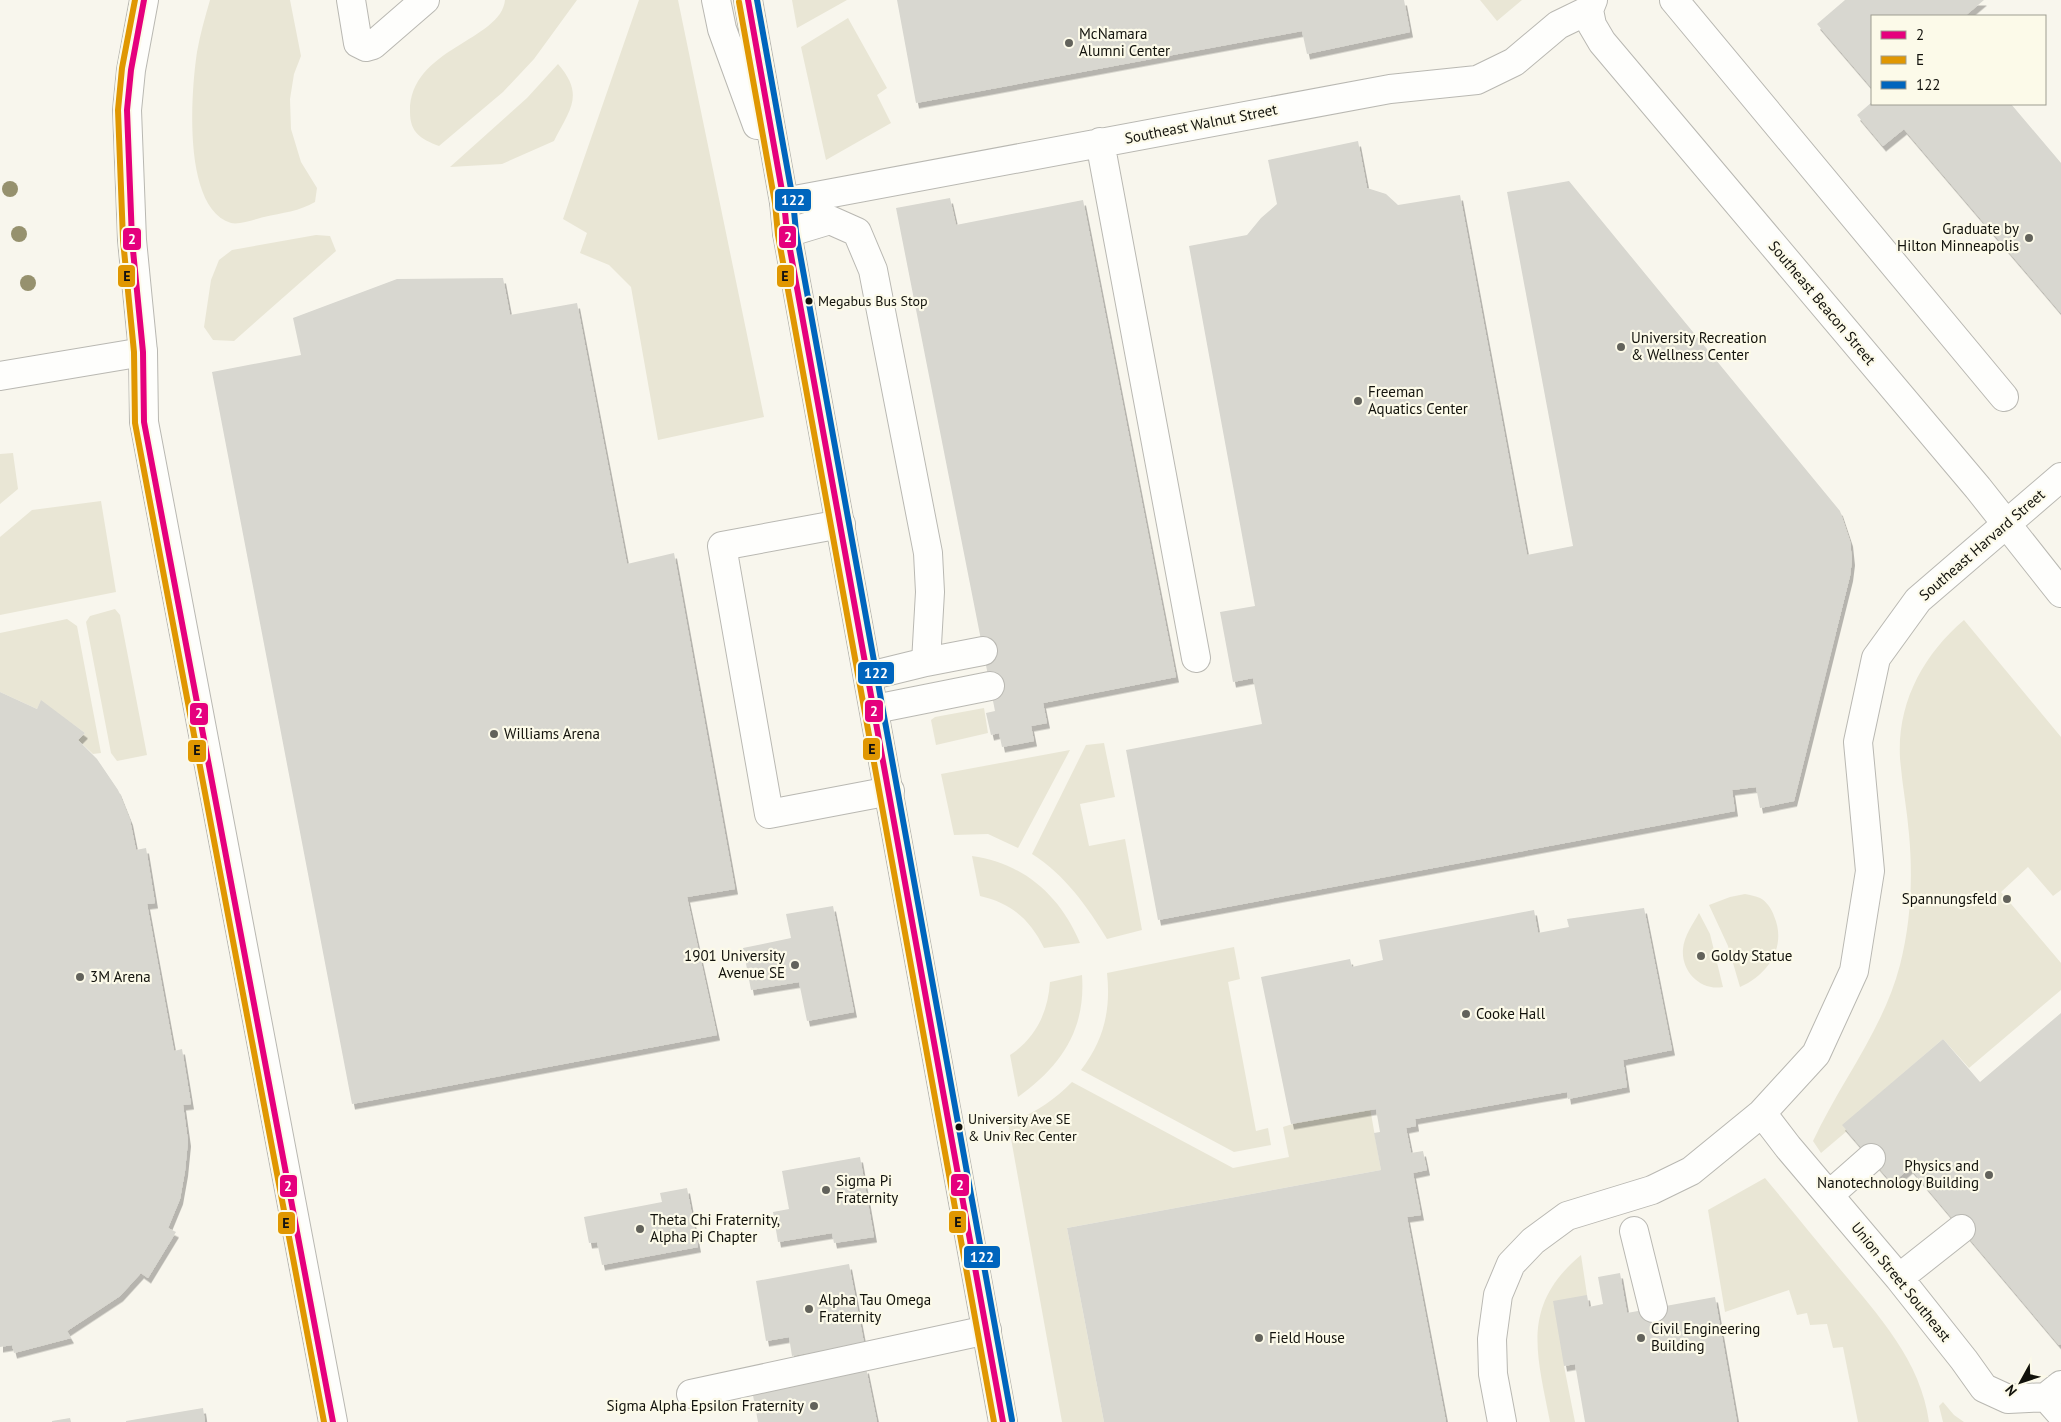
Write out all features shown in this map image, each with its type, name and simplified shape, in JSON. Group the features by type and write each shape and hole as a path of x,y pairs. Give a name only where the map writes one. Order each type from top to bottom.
{"main road":[{"path":"144,0 131,70 127,110 132,240 143,352 144,422 333,1422"},
{"path":"351,0 358,43 366,47 373,45 425,0"},
{"path":"716,0 722,29 784,202"},
{"path":"748,0 784,202 787,233 890,791 1003,1422"},
{"path":"1674,0 2004,397"},
{"name":"Southeast Walnut Street","path":"784,202 1390,88 1477,80 1514,62 1558,26 1591,5"},
{"name":"Southeast Beacon Street","path":"1591,5 1592,25 1602,42 1978,488 2061,593"},
{"path":"1100,142 1196,658"},
{"path":"787,233 830,220 857,232 873,270 928,553 930,592 926,662"},
{"path":"0,376 143,352"},
{"name":"Southeast Harvard Street","path":"1502,1422 1494,1374 1492,1339 1498,1296 1511,1264 1533,1241 1567,1216 1652,1190 1692,1171 1762,1113 1816,1054 1854,971 1870,871 1858,742 1876,658 1918,600 2061,476"},
{"path":"841,524 722,546 770,814 890,791"},
{"path":"869,676 983,651"},
{"path":"875,709 990,686"},
{"name":"Union Street Southeast","path":"1762,1113 1899,1278 1984,1388 2008,1399 2056,1398"},
{"path":"1829,1195 1871,1158"},
{"path":"1899,1278 1961,1229"},
{"path":"1634,1231 1653,1308"},
{"path":"691,1394 987,1330"}],"shaded area":[{"path":"210,0 290,0 301,56 294,74 290,99 291,129 301,162 317,188 315,202 303,208 243,223 231,223 215,213 204,196 197,173 193,147 192,120 197,52"},
{"path":"505,0 577,0 534,59 503,92 439,146 427,141 414,130 412,125 410,112 414,90 424,73 439,59 488,26 500,14"},
{"path":"639,0 678,0 764,417 658,440 631,287 609,265 580,253 587,233 563,219"},
{"path":"792,0 847,0 797,28"},
{"path":"1480,0 1522,0 1497,21"},
{"path":"848,18 887,88 877,95 891,123 826,160 801,47"},
{"path":"558,64 571,85 573,94 569,111 554,141 502,164 450,167 527,98"},
{"path":"316,235 330,236 336,251 234,341 213,340 204,327 211,280 219,260 232,250"},
{"path":"13,453 18,489 0,504 0,454"},
{"path":"101,501 116,592 0,615 0,537 32,510"},
{"path":"115,609 120,615 147,755 117,761 111,753 86,622 90,616"},
{"path":"67,619 77,626 101,753 93,754 78,740 85,733 41,701 37,709 0,692 0,633"},
{"path":"1964,620 2061,737 2061,890 2053,896 2028,867 2001,892 2061,963 2061,990 1969,1068 1943,1039 1843,1125 1847,1131 1821,1153 1813,1141 1883,1011 1893,989 1904,949 1909,916 1911,867 1900,758 1900,738 1908,699 1925,665 1936,649"},
{"path":"984,708 988,733 936,745 931,720 935,717"},
{"path":"1104,743 1115,797 1080,804 1089,846 1125,839 1142,930 1107,939 1065,881 1032,854 1086,745"},
{"path":"1070,750 1018,848 988,834 954,835 941,774"},
{"path":"972,856 1008,866 1038,884 1062,910 1080,943 1044,948 1026,921 1018,914 1001,903 980,896"},
{"path":"1745,894 1760,898 1768,906 1773,913 1778,938 1777,948 1767,967 1759,975 1740,987 1728,946 1709,905 1730,897"},
{"path":"1699,913 1710,934 1723,987 1707,986 1700,983 1685,965 1683,949 1685,939"},
{"path":"1234,947 1240,979 1228,982 1256,1131 1268,1128 1271,1145 1234,1152 1081,1070 1095,1047 1104,1024 1108,1000 1107,973"},
{"path":"1082,975 1080,1013 1068,1045 1047,1073 1018,1097 1010,1055 1027,1041 1039,1023 1047,1004 1050,982"},
{"path":"1072,1082 1233,1168 1289,1157 1283,1127 1302,1121 1370,1108 1381,1170 1067,1228 1104,1422 1062,1422 1008,1122 1042,1106"},
{"path":"1765,1178 1869,1304 1896,1340 1917,1379 1929,1422 1858,1422 1843,1347 1833,1348 1827,1324 1810,1325 1807,1313 1797,1315 1789,1290 1725,1312 1708,1210"},
{"path":"1581,1255 1587,1295 1564,1366 1575,1422 1550,1422 1538,1353 1538,1332 1541,1312 1549,1293 1562,1274"},
{"path":"1943,1402 1954,1415 1964,1422 1943,1422 1939,1406"}],"building":[{"name":"McNamara Alumni Center","path":"897,0 1404,0 1410,32 1307,54 1302,31 916,103"},
{"path":"1845,0 1984,0 1966,15 1871,15 1871,87 1817,24"},
{"name":"Graduate by Hilton Minneapolis","path":"1871,103 1871,105 2012,105 2061,163 2061,313 1904,129 1883,146 1857,115"},
{"path":"1358,141 1367,188 1386,194 1398,205 1460,195 1527,555 1573,546 1507,192 1569,181 1840,511 1850,541 1852,560 1850,576 1794,801 1760,808 1756,787 1732,790 1735,811 1158,920 1126,750 1262,724 1253,678 1233,682 1220,612 1255,606 1189,246 1247,235 1261,218 1277,204 1268,160"},
{"path":"950,198 956,225 1083,200 1176,677 1043,703 1047,723 1031,726 1034,741 1002,747 999,733 991,735 986,713 995,711 896,208"},
{"name":"Williams Arena","path":"503,278 510,315 577,303 627,564 674,553 735,889 687,897 717,1035 352,1104 212,372 301,355 293,318 397,279"},
{"name":"3M Arena","path":"0,692 37,709 41,700 85,733 78,740 97,759 118,790 130,820 136,850 146,848 155,903 147,904 174,1051 182,1049 191,1104 183,1105 188,1141 185,1171 180,1199 168,1228 176,1232 148,1278 141,1273 120,1296 67,1331 71,1338 14,1353 12,1345 0,1347"},
{"name":"1901 University Avenue SE","path":"833,906 854,1012 807,1021 799,982 751,990 743,948 791,938 786,914"},
{"path":"1644,908 1672,1050 1623,1060 1627,1087 1568,1099 1567,1092 1415,1119 1416,1126 1406,1128 1411,1153 1423,1151 1427,1170 1413,1173 1421,1215 1407,1217 1446,1422 1104,1422 1067,1228 1381,1170 1374,1133 1380,1132 1376,1109 1291,1124 1261,977 1350,959 1352,967 1383,960 1379,940 1534,910 1538,933 1569,927 1567,919"},
{"name":"Physics and Nanotechnology Building","path":"2061,1013 2061,1344 2059,1345 1910,1168 1892,1183 1842,1125 1943,1039 1980,1082"},
{"name":"Sigma Pi Fraternity","path":"860,1157 874,1237 834,1243 832,1233 778,1242 773,1212 789,1209 782,1171"},
{"name":"Theta Chi Fraternity, Alpha Pi Chapter","path":"687,1188 698,1247 602,1265 597,1242 589,1243 584,1217 662,1202 660,1193"},
{"name":"Alpha Tau Omega Fraternity","path":"849,1264 864,1343 792,1356 789,1337 766,1341 756,1281"},
{"name":"Civil Engineering Building","path":"1620,1273 1627,1313 1715,1297 1737,1422 1585,1422 1575,1364 1564,1366 1553,1301 1587,1295 1589,1307 1603,1304 1598,1277"},
{"name":"Sigma Alpha Epsilon Fraternity","path":"866,1368 877,1422 758,1422 752,1390"},
{"path":"203,1408 205,1422 126,1422 126,1421"},
{"path":"70,1418 71,1422 52,1422 52,1421"}],"transit line":[{"name":"E","path":"135,0 122,68 118,110 123,240 134,352 135,423 324,1422"},
{"name":"2","path":"144,0 131,70 127,110 132,240 143,352 144,422 333,1422"},
{"name":"2","path":"748,0 784,202 787,233 1003,1422"},
{"name":"122","path":"757,0 793,200 796,232 1012,1420"},
{"name":"E","path":"739,2 775,203 778,235 994,1422"}],"place":[{"name":"McNamara Alumni Center","path":"1069,43"},
{"name":"Graduate by Hilton Minneapolis","path":"2029,238"},
{"name":"Megabus Bus Stop","path":"809,301"},
{"name":"University Recreation & Wellness Center","path":"1621,347"},
{"name":"Freeman Aquatics Center","path":"1358,401"},
{"name":"Williams Arena","path":"494,734"},
{"name":"Spannungsfeld","path":"2007,899"},
{"name":"Goldy Statue","path":"1701,956"},
{"name":"1901 University Avenue SE","path":"795,965"},
{"name":"3M Arena","path":"80,977"},
{"name":"Cooke Hall","path":"1466,1014"},
{"name":"University Ave SE & Univ Rec Center","path":"959,1127"},
{"name":"Physics and Nanotechnology Building","path":"1989,1175"},
{"name":"Sigma Pi Fraternity","path":"826,1190"},
{"name":"Theta Chi Fraternity, Alpha Pi Chapter","path":"640,1229"},
{"name":"Alpha Tau Omega Fraternity","path":"809,1309"},
{"name":"Field House","path":"1259,1338"},
{"name":"Civil Engineering Building","path":"1641,1338"},
{"name":"Sigma Alpha Epsilon Fraternity","path":"814,1406"}]}
